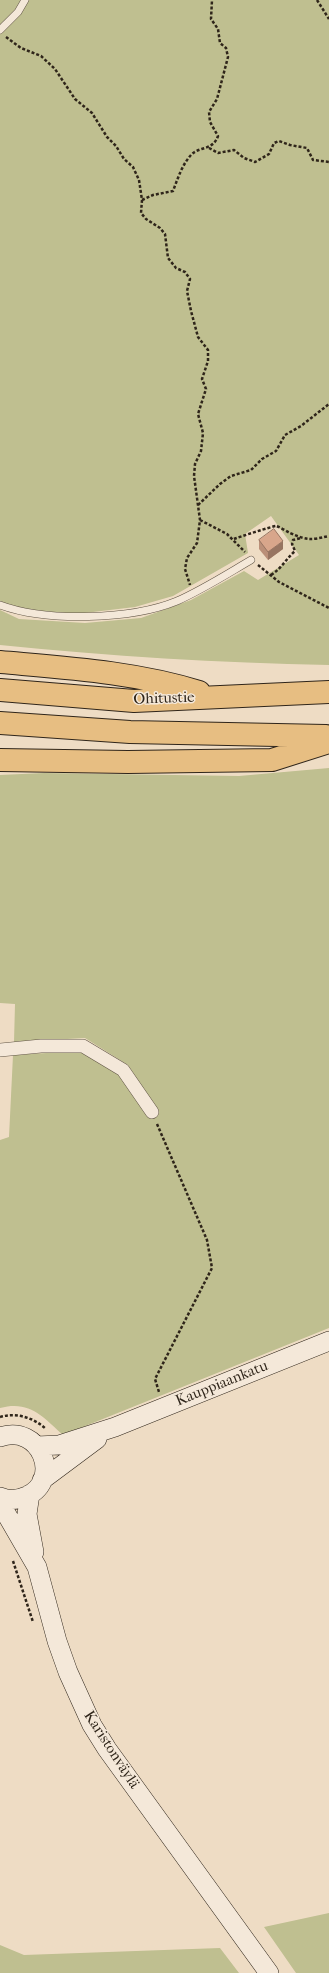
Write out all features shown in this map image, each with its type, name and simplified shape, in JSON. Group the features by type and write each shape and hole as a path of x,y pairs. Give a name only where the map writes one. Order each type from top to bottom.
{"highway":[{"path":"0,662 140,676 214,696"},
{"name":"Ohitustie","path":"0,690 134,700 329,692"},
{"path":"0,723 130,732 329,736"},
{"path":"0,760 128,762 272,760 329,742"}],"street":[{"path":"0,1050 41,1046 83,1046 123,1070 152,1112"},
{"name":"Kauppiaankatu","path":"37,1446 59,1445 115,1427 329,1341"},
{"name":"Kauppiaankatu","path":"30,1494 38,1488 42,1480 87,1445 115,1427"},
{"path":"0,1437 7,1435 18,1435 28,1439 37,1446 44,1462 42,1480"},
{"path":"0,1497 10,1500 21,1499 30,1494"},
{"path":"30,1494 28,1514 37,1567"},
{"name":"Karistonväylä","path":"0,1503 37,1567 57,1640 68,1672 92,1725 107,1749 269,1973"}],"lane":[{"path":"0,31 18,12 25,0"},
{"path":"0,605 19,612 76,617 137,613 176,601 251,560"}],"path":[{"path":"142,200 153,195 173,191 181,169 192,153 209,148 218,136 210,122 209,112 217,99 228,57 226,48 220,43 218,29 211,19 212,0"},
{"path":"317,0 329,19"},
{"path":"0,31 21,48 41,56 55,69 75,99 92,113 106,137 116,146 124,159 133,167 139,180 142,200 141,213 146,219 160,228 165,234 168,258 176,268 185,272 190,279 187,292 191,311 198,337 208,350 208,361 202,379 206,390 198,414 202,432 201,451 195,464 200,520 197,543 187,558 185,569 187,580 194,592"},
{"path":"209,148 218,153 234,150 244,158 255,162 269,154 274,143 279,141 290,145 307,148 313,160 329,162"},
{"path":"198,506 220,484 232,476 251,470 262,459 276,451 285,435 301,426 329,404"},
{"path":"200,520 234,539 251,560 279,582 329,608"},
{"path":"234,539 276,526 301,538 315,540 329,536"},
{"path":"271,575 281,569 285,560 295,551 292,544 293,540 301,538"},
{"path":"152,1112 207,1240 212,1268 156,1379 164,1408"}],"green space":[{"path":"0,0 329,0 329,665 247,663 164,658 0,645 0,610 19,619 85,623 141,618 191,600 244,571 258,580 299,555 271,516 245,534 248,553 173,596 135,607 76,614 19,609 0,601"},
{"path":"329,768 329,1328 63,1435 42,1416 28,1408 10,1406 0,1408 0,1140 9,1137 13,1055 80,1051 120,1074 147,1116 159,1114 128,1065 85,1038 14,1042 15,1004 0,1003 0,775 44,773 239,776"},
{"path":"329,1913 329,1973 296,1973 264,1927"},
{"path":"0,1945 24,1955 220,1948 239,1973 0,1973"}],"building":[{"path":"274,529 283,541 268,552 259,540"}]}
